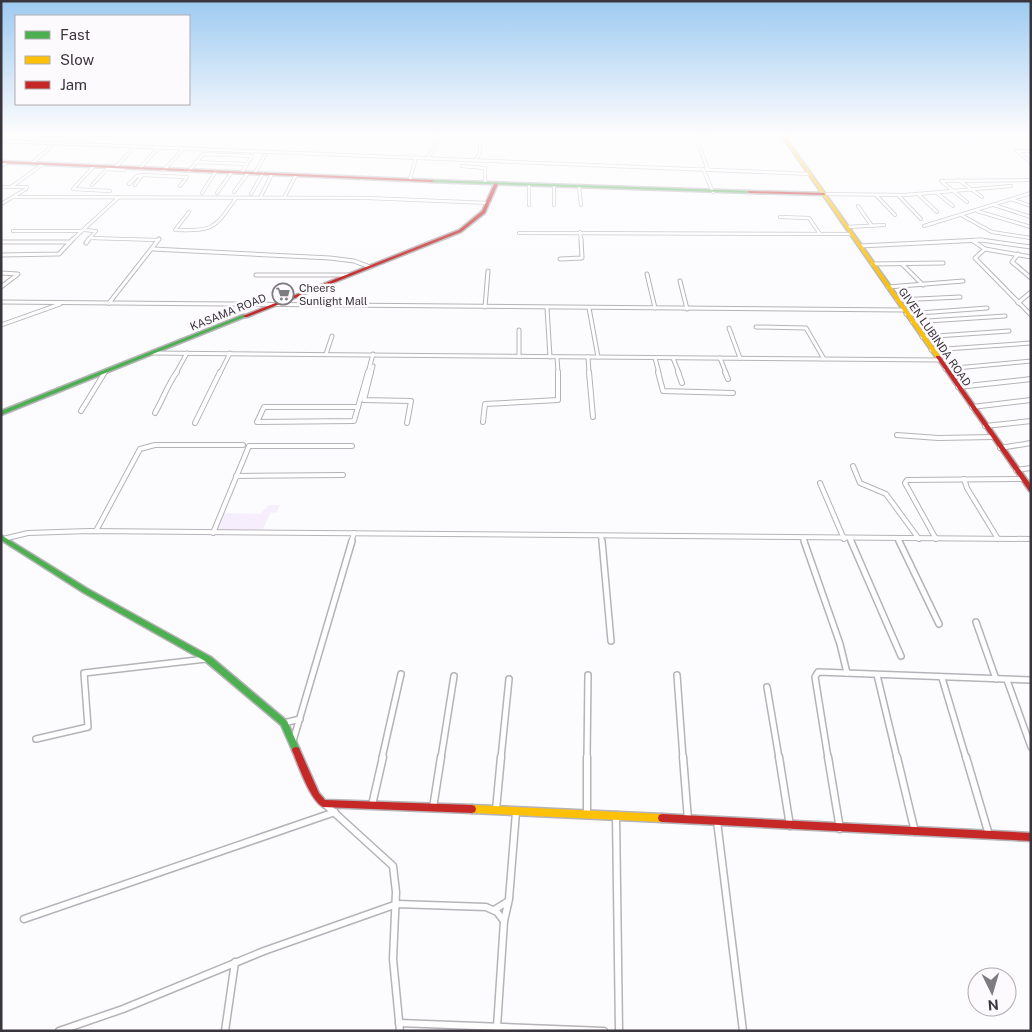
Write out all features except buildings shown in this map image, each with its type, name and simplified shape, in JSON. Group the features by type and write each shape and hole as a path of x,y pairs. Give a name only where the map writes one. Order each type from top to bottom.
{"street":[{"path":"12,187 16,183"},
{"path":"78,183 72,189 110,191"},
{"path":"202,193 209,183"},
{"path":"217,193 224,183"},
{"path":"234,192 241,183"},
{"path":"251,194 257,183"},
{"path":"260,198 267,183"},
{"path":"284,198 292,183"},
{"path":"487,183 713,192 876,195 937,193 1011,186"},
{"path":"709,183 713,192"},
{"name":"GIVEN LUBINDA ROAD","path":"816,183 904,312 1031,490"},
{"path":"944,183 967,202"},
{"path":"963,183 982,197"},
{"name":"KASAMA ROAD","path":"1,413 472,225 484,213 496,184"},
{"path":"529,185 529,205"},
{"path":"554,186 554,205"},
{"path":"1,187 27,188 1,204"},
{"path":"579,187 581,205"},
{"path":"937,193 952,206"},
{"path":"918,194 937,212"},
{"path":"924,226 1030,194"},
{"path":"876,195 895,215"},
{"path":"898,195 921,219"},
{"path":"13,197 284,198 489,203"},
{"path":"1,255 56,255 119,197"},
{"path":"189,212 175,230 206,230 214,228 236,198"},
{"path":"1011,199 1031,206"},
{"path":"994,205 1031,217"},
{"path":"858,206 872,226"},
{"path":"976,210 1009,222 1031,227"},
{"path":"961,216 992,232 1031,238"},
{"path":"780,217 809,218 820,234"},
{"path":"847,227 884,225"},
{"path":"13,231 96,231 86,243"},
{"path":"560,258 582,258 580,232"},
{"path":"519,233 852,234"},
{"path":"90,238 159,239 109,303"},
{"path":"974,241 985,249 1031,257"},
{"path":"860,247 974,241 1031,248"},
{"path":"1,242 69,242"},
{"path":"153,249 330,258 354,261 370,267"},
{"path":"985,249 975,258 1031,316"},
{"path":"1018,254 1012,262 1031,278"},
{"path":"872,264 943,263"},
{"path":"902,264 923,284"},
{"path":"485,307 488,271"},
{"path":"1,273 18,274 1,287"},
{"path":"647,274 655,308"},
{"path":"256,275 348,275"},
{"path":"680,281 687,309"},
{"path":"888,287 963,281"},
{"path":"1018,303 1031,292"},
{"path":"897,300 960,297"},
{"path":"1,302 904,312 987,308"},
{"path":"1,325 64,303"},
{"path":"547,308 550,356"},
{"path":"589,308 598,357"},
{"path":"912,322 1005,316"},
{"path":"756,327 806,328 824,359"},
{"path":"729,328 740,358"},
{"path":"519,330 519,356"},
{"path":"922,337 1009,331"},
{"path":"326,354 332,336"},
{"path":"931,350 1031,344"},
{"path":"153,353 939,360"},
{"path":"155,413 170,386 170,380 180,368 187,353"},
{"path":"195,423 230,353"},
{"path":"358,407 264,407 257,422 348,423 356,420 374,354"},
{"path":"374,354 364,400 411,401 407,423"},
{"path":"483,422 485,404 558,400 560,384 557,357"},
{"path":"588,357 593,417"},
{"path":"655,358 663,391 733,393"},
{"path":"673,358 682,383"},
{"path":"720,358 728,379"},
{"path":"945,369 1031,361"},
{"path":"81,411 104,372"},
{"path":"958,387 1031,379"},
{"path":"972,407 1031,400"},
{"path":"985,426 1031,421"},
{"path":"897,435 920,435 938,438 993,437"},
{"path":"1000,448 1031,443"},
{"path":"96,531 140,448 155,445 243,445"},
{"path":"213,533 247,448 251,445 352,446"},
{"path":"853,466 860,483 886,494 919,539"},
{"path":"1016,470 1031,468"},
{"path":"236,476 343,475"},
{"path":"964,479 998,539"},
{"path":"936,539 906,481 1022,479"},
{"path":"820,483 901,656"},
{"path":"2,538 28,533 96,531 847,539 1031,539"},
{"path":"293,741 354,534"},
{"path":"600,536 605,560 610,641"},
{"path":"2,538 86,591 208,659 284,723 316,795 393,866 396,904 393,934 394,967 400,1027 497,1027 604,1031"},
{"path":"803,538 840,644 846,673"},
{"path":"898,539 939,624"},
{"path":"976,622 996,679"},
{"path":"36,739 88,727 84,673 122,666 208,659"},
{"path":"840,829 815,677 823,672 1031,680"},
{"path":"372,805 401,674"},
{"path":"677,675 688,820"},
{"path":"877,675 915,832"},
{"path":"433,808 454,676"},
{"path":"588,676 588,813"},
{"path":"942,678 989,835"},
{"path":"496,810 509,679"},
{"path":"1007,680 1031,746"},
{"path":"767,687 790,826"},
{"path":"284,723 300,719"},
{"path":"323,802 516,812 588,813 840,829 1031,837"},
{"path":"24,919 335,812"},
{"path":"497,1027 504,921 509,899 516,812"},
{"path":"616,815 619,1031"},
{"path":"717,821 743,1031"},
{"path":"494,910 505,905 509,899"},
{"path":"59,1031 123,1008 235,962 396,904 448,904 486,907 494,910 504,921"},
{"path":"225,1031 235,962"}],"shaded area":[{"path":"269,505 280,505 276,513 271,512 263,529 218,530 223,513 260,514"}],"traffic: fast":[{"path":"494,183 750,192"},
{"path":"1,413 245,316"},
{"path":"1,537 86,591 208,659 284,723 296,750"}],"traffic: slow":[{"path":"816,183 938,357"},
{"path":"472,809 662,818"}],"traffic: jam":[{"path":"245,316 460,231 484,212 496,184"},
{"path":"750,192 824,194"},
{"path":"938,357 1031,490"},
{"path":"296,750 316,795 323,803 472,809"},
{"path":"662,818 1031,837"}],"place":[{"name":"Cheers Sunlight Mall","path":"283,294"}]}
